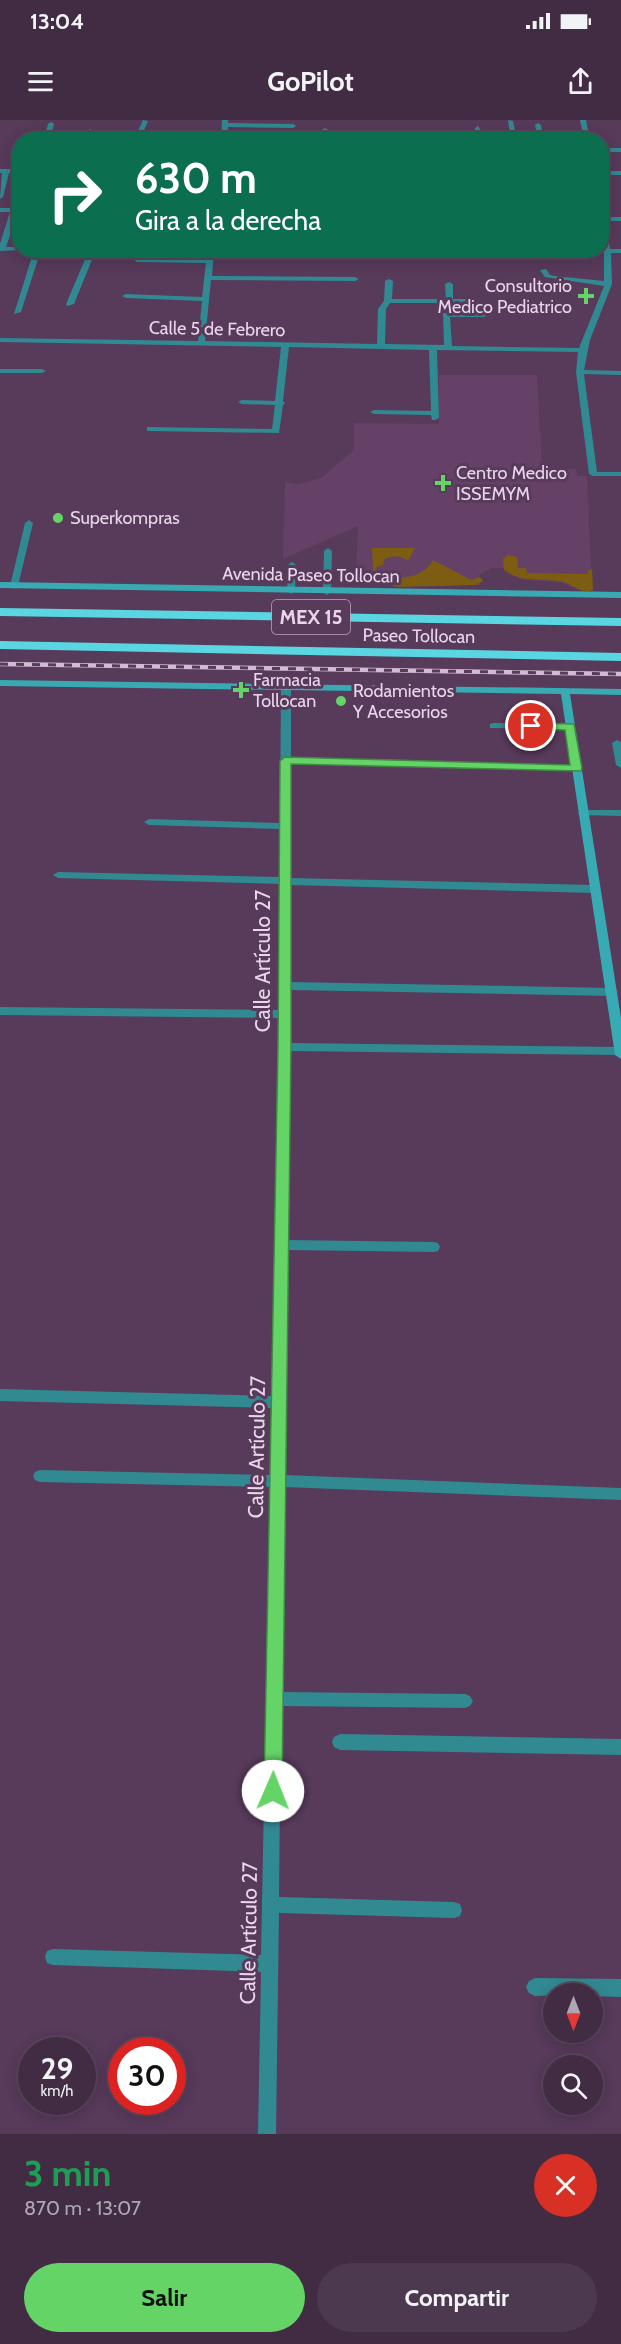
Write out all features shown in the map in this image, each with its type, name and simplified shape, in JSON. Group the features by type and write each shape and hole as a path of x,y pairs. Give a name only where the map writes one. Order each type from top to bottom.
{"highway":[{"name":"Paseo Tollocan","path":"0,612 621,622"},
{"name":"Paseo Tollocan","path":"0,645 621,657"},
{"path":"531,656 621,666"}],"main road":[{"name":"Avenida Paseo Tollocan","path":"0,585 621,595"},
{"path":"0,683 621,692"},
{"path":"565,691 621,1053"}],"street":[{"path":"225,122 293,126"},
{"path":"49,132 51,124"},
{"path":"538,125 539,132"},
{"path":"327,132 325,128 453,132"},
{"path":"384,132 404,130"},
{"path":"0,197 3,171"},
{"path":"1,249 12,222"},
{"path":"609,256 612,270 610,281 583,350 580,372 593,474 621,474"},
{"path":"17,312 35,258"},
{"path":"70,304 90,258"},
{"path":"201,344 210,258"},
{"path":"136,260 210,261"},
{"path":"544,270 547,276 553,278 610,281"},
{"path":"209,278 355,279"},
{"path":"381,347 382,309 388,300 389,281"},
{"path":"449,284 450,301"},
{"path":"126,296 207,299"},
{"path":"388,300 465,301"},
{"path":"448,349 446,315 482,315"},
{"name":"Calle 5 de Febrero","path":"0,340 583,350"},
{"path":"150,429 275,431 278,429 285,345"},
{"path":"374,412 435,416 433,348"},
{"path":"0,371 42,371"},
{"path":"580,372 621,373"},
{"path":"242,402 280,403"},
{"path":"14,586 29,523"},
{"path":"327,592 328,551"},
{"path":"291,591 292,565"},
{"name":"Calle Artículo 27","path":"267,2134 282,1245 286,687"},
{"path":"493,726 570,726"},
{"path":"617,743 621,765"},
{"path":"285,761 577,768"},
{"path":"584,816 621,813"},
{"path":"584,816 621,819"},
{"path":"149,822 285,826"},
{"path":"58,874 594,889"},
{"path":"284,986 612,992"},
{"path":"0,1011 284,1014"},
{"path":"284,1047 621,1053"},
{"path":"282,1245 434,1247"},
{"path":"0,1395 279,1402"},
{"path":"40,1476 278,1481 621,1494"},
{"path":"274,1699 465,1701"},
{"path":"340,1742 621,1748"},
{"path":"271,1905 454,1910"},
{"path":"53,1957 270,1964"},
{"path":"535,1987 621,1988"}],"shaded area":[{"name":"Centro Medico ISSEMYM","path":"439,375 537,375 542,468 576,469 578,476 587,476 592,591 579,590 560,582 523,580 503,568 492,568 478,576 483,580 479,585 392,586 374,575 377,575 376,571 356,571 358,526 283,559 285,482 298,484 321,478 354,450 354,423 439,424"},
{"path":"372,548 415,548 408,561 399,557 387,558 383,565 375,568 389,576 414,575 422,572 433,560 471,580 480,577 483,581 476,585 396,587 374,575 377,571 373,571"},
{"path":"508,555 517,557 518,568 526,568 527,573 588,574 588,570 592,569 593,590 585,591 563,582 518,577 504,570 503,559"}],"railway":[{"path":"0,664 621,674"}],"place":[{"name":"Consultorio Medico Pediatrico","path":"586,296"},
{"name":"Centro Medico ISSEMYM","path":"443,483"},
{"name":"Superkompras","path":"58,518"},
{"name":"Farmacia Tollocan","path":"241,690"},
{"name":"Rodamientos Y Accesorios","path":"341,701"}],"route":[{"path":"273,1791 284,1047 285,761 577,768 570,726 531,726"}]}
